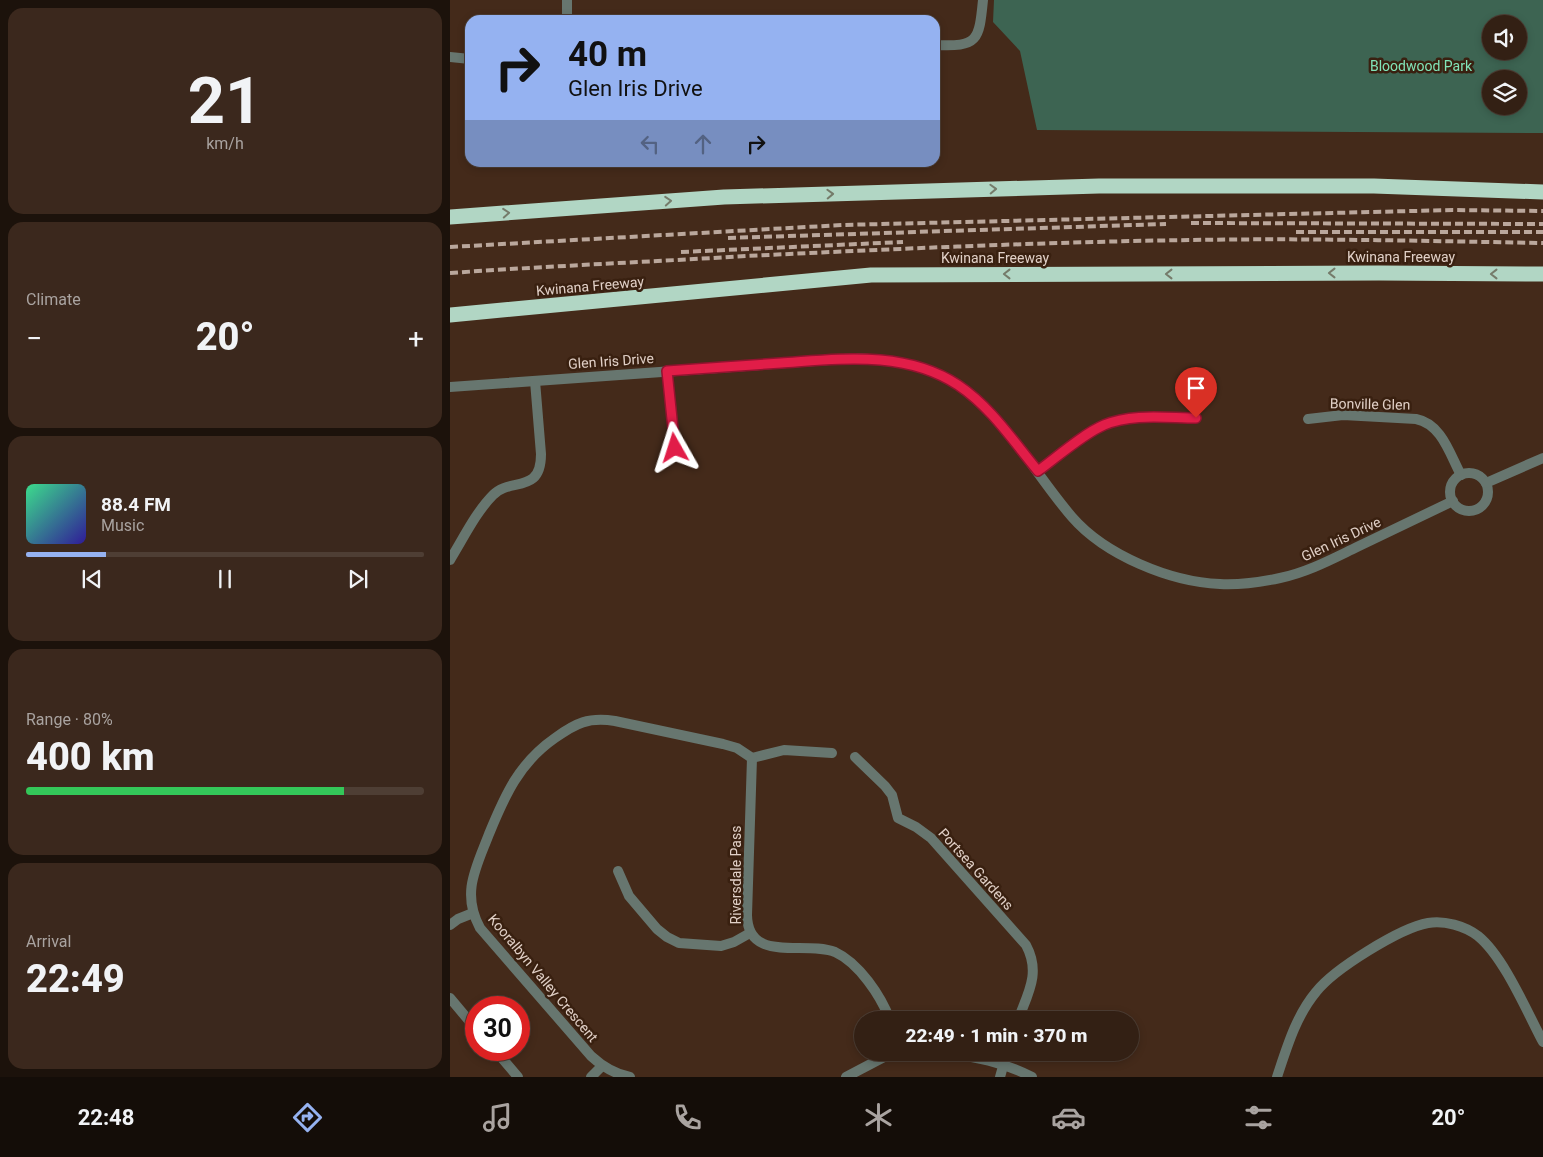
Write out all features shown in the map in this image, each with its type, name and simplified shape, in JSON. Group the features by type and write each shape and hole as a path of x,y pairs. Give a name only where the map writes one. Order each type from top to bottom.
{"highway":[{"path":"450,217 724,197 1099,186 1374,186 1543,192"},
{"name":"Kwinana Freeway","path":"450,316 872,275 1543,274"}],"street":[{"path":"566,15 567,0"},
{"path":"940,45 966,44 974,39 980,28 983,0"},
{"path":"450,57 465,58"},
{"name":"Glen Iris Drive","path":"450,387 858,358 897,361 937,374 958,385 990,412 1038,471 1072,518 1111,550 1155,570 1188,580 1219,584 1250,583 1307,571 1453,501"},
{"path":"667,371 675,448"},
{"path":"450,560 494,493 500,489 525,484 537,472 541,463 541,454 535,381"},
{"name":"Bonville Glen","path":"1308,419 1343,415 1425,421 1433,426 1440,436 1461,475"},
{"path":"1038,471 1094,430 1104,425 1128,419 1196,418"},
{"path":"1486,483 1543,458"},
{"path":"1475,474 1486,483 1488,490 1487,498 1478,509 1464,510 1457,507 1453,501 1451,487 1461,475 1475,474"},
{"name":"Kooralbyn Valley Crescent","path":"630,1077 613,1072 602,1066 579,1044 480,928 473,913 470,883 510,786 535,753 572,726 587,720 615,721 723,744 737,748 752,758"},
{"path":"752,758 784,750 832,752"},
{"name":"Portsea Gardens","path":"855,757 892,795 898,818 916,827 931,838 1026,944 1032,956 1034,967 1032,983 1021,1011"},
{"name":"Riversdale Pass","path":"752,758 747,915 747,925 750,933 765,946 820,949 834,952 845,958 876,990 886,1011"},
{"path":"618,871 629,896 657,929 679,943 721,946 734,942 750,933"},
{"path":"450,925 458,919 473,913"},
{"path":"1277,1077 1294,1028 1316,991 1341,968 1396,936 1416,926 1430,923 1444,923 1463,928 1477,935 1488,946 1500,962 1543,1042"},
{"path":"450,998 465,1015"},
{"path":"504,1061 518,1077"},
{"path":"846,1077 878,1061"},
{"path":"989,1061 1032,1077"},
{"path":"1000,1077 1005,1061"},
{"path":"591,1077 602,1066"}],"green space":[{"name":"Bloodwood Park","path":"994,0 1543,0 1543,133 1037,130 1020,51 993,22"}],"railway":[{"path":"450,247 842,225 1453,210 1543,211"},
{"path":"1191,223 1543,224"},
{"path":"728,238 1166,224"},
{"path":"1296,232 1543,232"},
{"path":"450,273 746,256 1080,242 1279,239 1543,243"},
{"path":"681,252 903,242"}],"route":[{"path":"675,448 667,371 858,358 897,361 937,374 958,385 990,412 1038,471 1094,430 1104,425 1128,419 1196,418"}]}
